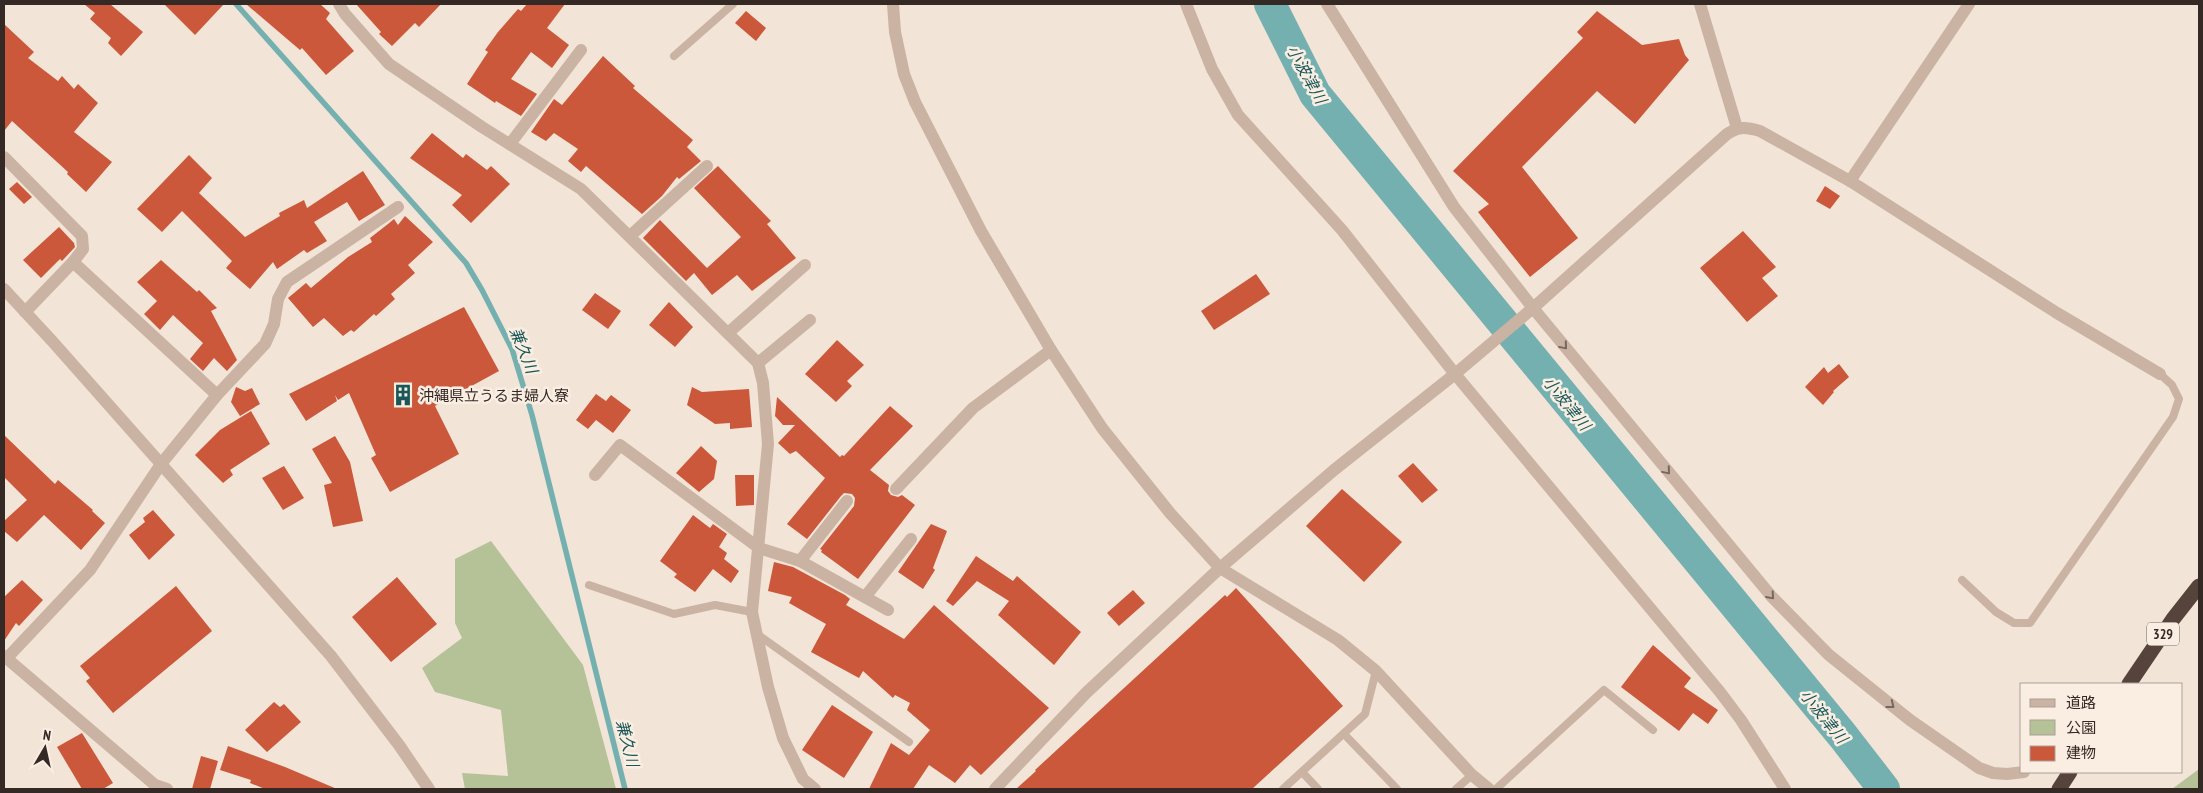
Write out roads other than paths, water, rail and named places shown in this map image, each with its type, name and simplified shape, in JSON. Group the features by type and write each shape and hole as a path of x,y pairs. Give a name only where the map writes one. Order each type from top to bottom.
{"highway":[{"name":"329","path":"2129,683 2173,619 2199,586"},
{"path":"2059,789 2069,773"}],"street":[{"path":"339,4 344,14 389,64 581,189 758,363 763,383 768,444 752,612 768,687 783,738 802,779 815,789"},
{"path":"893,4 895,32 902,66 915,102 981,231 1051,350 1102,428 1130,466 1220,568 1338,640 1376,671 1472,775 1489,789"},
{"path":"1186,4 1212,69 1238,115 1342,230 1455,374 1720,692 1741,720 1785,789"},
{"path":"1327,4 1454,207 1533,308 1772,597 1815,641 1910,720 1979,768 1993,773 2020,772"},
{"path":"1700,4 1737,128"},
{"path":"1850,181 1969,4"},
{"path":"510,144 581,50"},
{"path":"995,789 1086,693 1220,568 1334,470 1522,318 1727,134 1737,128 1760,131 1850,181 2049,308 2160,374"},
{"path":"4,157 82,236 83,249 25,312"},
{"path":"630,236 707,166"},
{"path":"167,789 155,786 5,657 90,570 161,464 217,395 265,344 274,324 278,299 287,282 398,207"},
{"path":"73,262 217,395"},
{"path":"728,333 805,265"},
{"path":"4,289 331,656 393,737 429,789"},
{"path":"758,363 810,320"},
{"path":"896,489 973,408 1051,350"},
{"path":"595,475 620,446 759,548 800,561 888,610"},
{"path":"800,561 847,501"},
{"path":"865,597 910,540"}],"lane":[{"path":"674,56 733,4"},
{"path":"1962,580 1996,612 2014,623 2030,623 2173,417 2179,400 2172,385 2160,374"},
{"path":"589,586 674,614 715,605 752,612"},
{"path":"757,634 910,742"},
{"path":"1282,789 1365,714 1376,671"},
{"path":"1496,789 1604,690 1653,730"},
{"path":"1344,734 1397,789"},
{"path":"1302,772 1318,789"},
{"path":"1456,789 1472,775"}],"waterway":[{"name":"兼久川","path":"236,4 466,263 512,349 532,415 625,789"},
{"name":"小波津川","path":"1270,4 1315,94 1843,736 1884,789"}],"place":[{"name":"沖縄県立うるま婦人寮","path":"403,395"}]}
